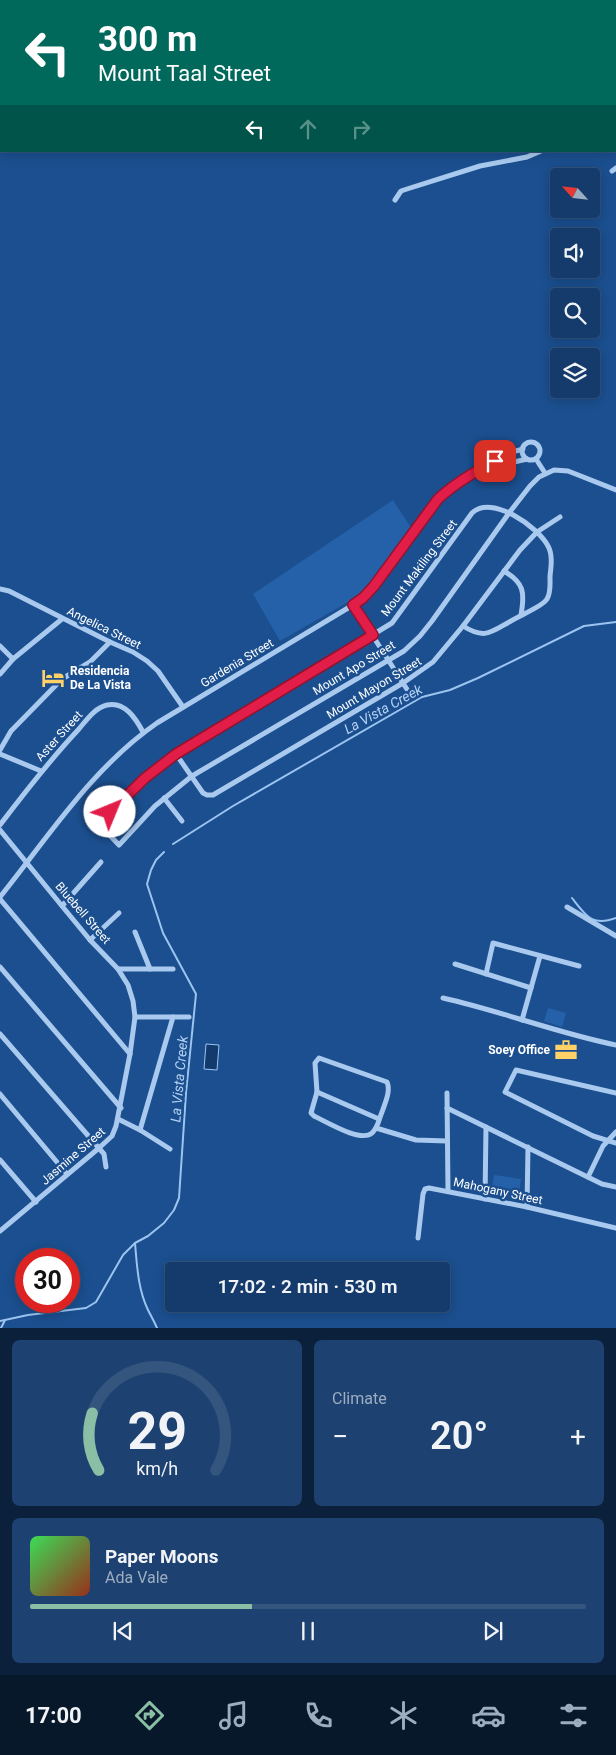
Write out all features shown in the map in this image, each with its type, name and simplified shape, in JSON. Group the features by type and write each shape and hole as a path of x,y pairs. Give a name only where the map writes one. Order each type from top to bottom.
{"street":[{"path":"395,200 401,191 407,189 480,166 527,157 540,152"},
{"path":"528,443 537,444 541,452 536,459 531,461 524,456 523,449 528,443"},
{"name":"Gardenia Street","path":"0,898 93,779 143,732 363,598 374,586 438,499 450,487 509,453 523,449"},
{"name":"Gardenia Street","path":"495,461 510,463 527,459"},
{"path":"536,459 545,474 554,470 568,471 616,490"},
{"name":"Mount Apo Street","path":"119,845 164,798 192,776 404,651 420,636 509,512 530,486 545,474"},
{"name":"Mount Makiling Street","path":"119,845 99,824 145,778 176,754 392,623 475,510 489,506 498,507 509,512"},
{"path":"463,626 472,632 484,634 491,632 543,604 547,599 550,590 550,550 537,532 509,512"},
{"name":"Mount Mayon Street","path":"192,776 203,793 208,795 215,794 404,683 433,662 463,626 520,550 537,532 560,517"},
{"path":"504,571 512,576 521,586 523,602 521,615"},
{"name":"Angelica Street","path":"0,589 9,591 62,619 133,652 147,661 158,671 183,707"},
{"path":"353,605 410,694"},
{"path":"0,674 13,659 62,619"},
{"path":"0,750 11,731 62,679 90,662 110,642"},
{"path":"0,646 13,659"},
{"name":"Aster Street","path":"0,824 41,771 95,711 107,705 118,705 129,711 137,720 143,732"},
{"path":"0,754 41,771"},
{"path":"176,754 192,776"},
{"path":"164,798 182,821"},
{"name":"Bluebell Street","path":"0,830 90,940 118,969 128,985 135,1017"},
{"path":"62,906 101,862"},
{"path":"0,898 130,1054"},
{"path":"567,907 616,936"},
{"path":"90,940 120,913"},
{"path":"135,932 150,969"},
{"path":"486,974 493,943 578,966"},
{"path":"522,1020 540,956"},
{"path":"455,964 531,988"},
{"path":"0,967 121,1108"},
{"path":"118,969 173,969"},
{"path":"443,998 573,1036 616,1045"},
{"path":"135,1017 189,1016"},
{"name":"Jasmine Street","path":"1,1228 36,1202 112,1136 121,1108 135,1017"},
{"path":"140,1130 173,1017"},
{"path":"0,1034 99,1148 106,1157 106,1167"},
{"path":"319,1058 385,1080 389,1085 389,1089 379,1119 376,1128 369,1135 361,1136 314,1116 311,1111 317,1092 316,1061 319,1058"},
{"path":"616,1093 516,1070 505,1092 593,1136 616,1143"},
{"path":"317,1092 379,1119"},
{"path":"447,1093 448,1191"},
{"path":"0,1094 67,1174"},
{"path":"447,1108 602,1184 616,1187"},
{"path":"118,1119 170,1149"},
{"path":"485,1199 486,1127"},
{"path":"376,1128 416,1140 447,1141"},
{"path":"588,1177 600,1151 616,1132"},
{"path":"527,1207 528,1147"},
{"path":"0,1160 36,1202"},
{"name":"Mahogany Street","path":"418,1238 424,1191 429,1188 527,1207 616,1228"}],"shaded area":[{"path":"393,500 412,529 365,589 355,598 280,641 253,594"},
{"path":"548,1008 566,1013 562,1027 544,1021"},
{"path":"206,1044 219,1045 217,1070 204,1069"},
{"path":"494,1175 521,1179 519,1193 492,1189"}],"waterway":[{"name":"La Vista Creek","path":"173,844 233,806 422,697 450,690 478,678 584,626 616,622"},
{"name":"La Vista Creek","path":"0,1321 28,1315 86,1308 96,1302 123,1255 135,1243 148,1236 164,1223 174,1210 179,1198 186,1093 196,994 163,933 147,884 156,860 164,852"},
{"path":"572,898 590,918 601,921 616,918"},
{"path":"135,1243 138,1277 142,1294 157,1328"},
{"path":"1,1328 5,1320"}],"place":[{"name":"Residencia De La Vista","path":"53,678"},
{"name":"Soey Office","path":"566,1050"}],"route":[{"path":"110,812 145,778 176,754 373,635 353,605 363,598 374,586 438,499 450,487 495,461"}]}
